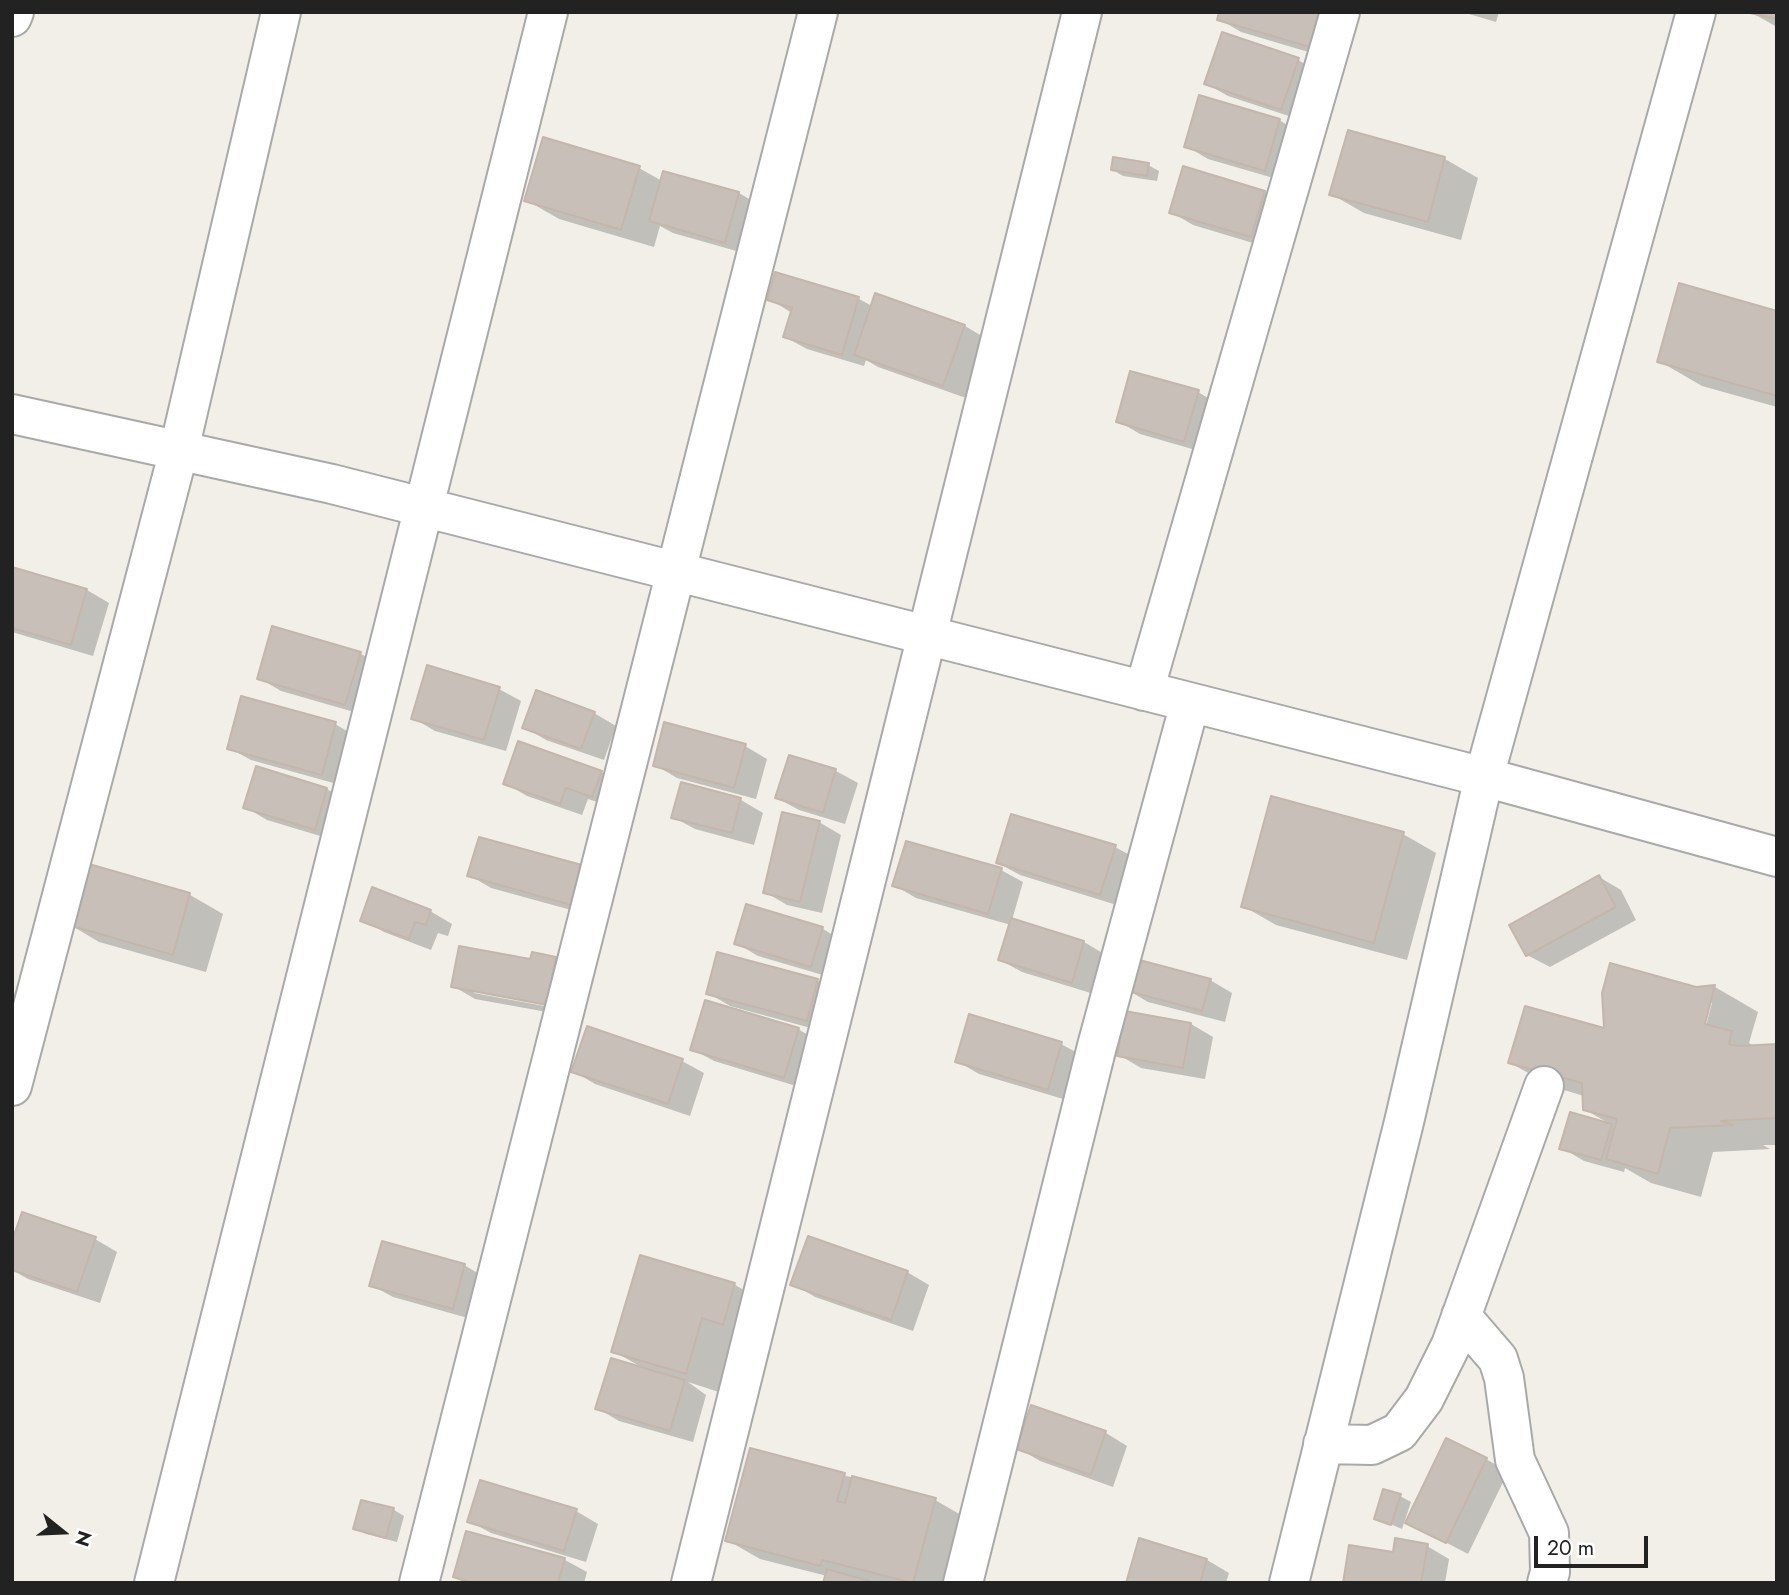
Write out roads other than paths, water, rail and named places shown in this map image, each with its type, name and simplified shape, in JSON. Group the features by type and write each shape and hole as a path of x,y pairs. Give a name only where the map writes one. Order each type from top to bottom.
{"street":[{"path":"12,1086 179,450 281,12"},
{"path":"154,1583 548,12"},
{"path":"419,1583 818,12"},
{"path":"691,1583 1082,12"},
{"path":"1144,691 1340,12"},
{"path":"1289,1583 1404,1122 1484,777 1696,12"},
{"path":"12,414 332,484 424,507 1484,777 1777,857"},
{"path":"963,1583 1097,1046 1190,703"},
{"path":"1323,1444 1372,1444 1399,1432 1424,1399 1451,1345 1544,1086"},
{"path":"1461,1316 1498,1359 1504,1378 1515,1460 1549,1533 1550,1572 1547,1583"}]}
